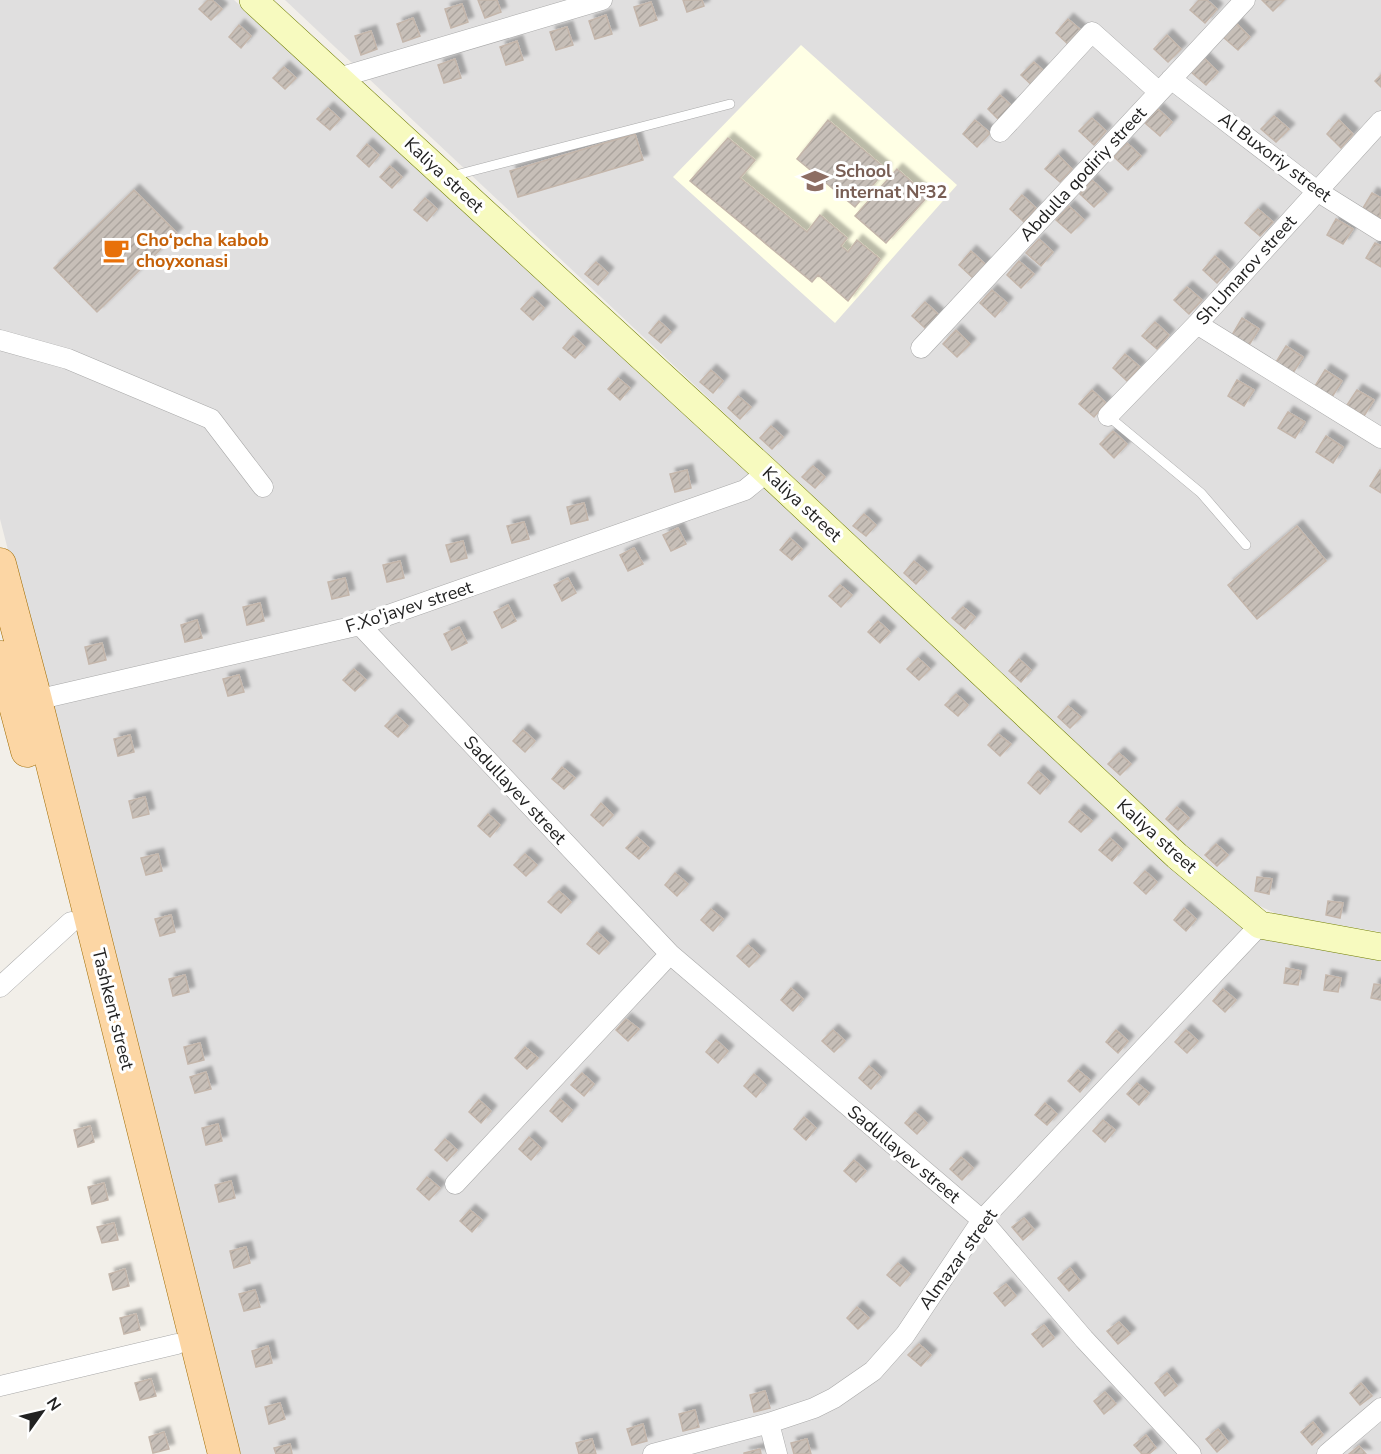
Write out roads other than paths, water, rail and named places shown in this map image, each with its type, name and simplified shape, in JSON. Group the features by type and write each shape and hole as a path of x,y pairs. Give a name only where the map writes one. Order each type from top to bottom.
{"main road":[{"name":"Kaliya street","path":"253,0 766,471 1177,856 1260,925 1381,947"},
{"name":"Tashkent street","path":"0,564 224,1454"},
{"name":"Tashkent street","path":"2,668 71,922 204,1454"}],"street":[{"path":"338,78 602,0"},
{"name":"Abdulla qodiriy street","path":"921,348 1245,0"},
{"name":"Al Buxoriy street","path":"1000,132 1092,32 1165,86 1317,191 1381,231"},
{"name":"Sh.Umarov street","path":"1108,416 1197,324 1381,121"},
{"path":"1197,324 1381,438"},
{"path":"0,340 68,359 211,419 263,487"},
{"name":"F.Хo'jayev street","path":"36,700 360,625 745,490 766,471"},
{"name":"Sadullayev street","path":"360,625 670,954 982,1220 1084,1339 1191,1454"},
{"path":"0,987 71,922"},
{"name":"Almazar street","path":"653,1454 769,1423 834,1398 873,1371 891,1354 982,1220 1260,925"},
{"path":"455,1184 670,954"},
{"path":"0,1386 177,1344"},
{"path":"1327,1454 1381,1408"},
{"path":"769,1423 777,1454"}],"lane":[{"path":"447,178 730,104"},
{"path":"1108,416 1201,493 1245,545"}],"place":[{"name":"School internat №32","path":"815,181"},
{"name":"Cho‘pcha kabob choyxonasi","path":"116,250"}]}
